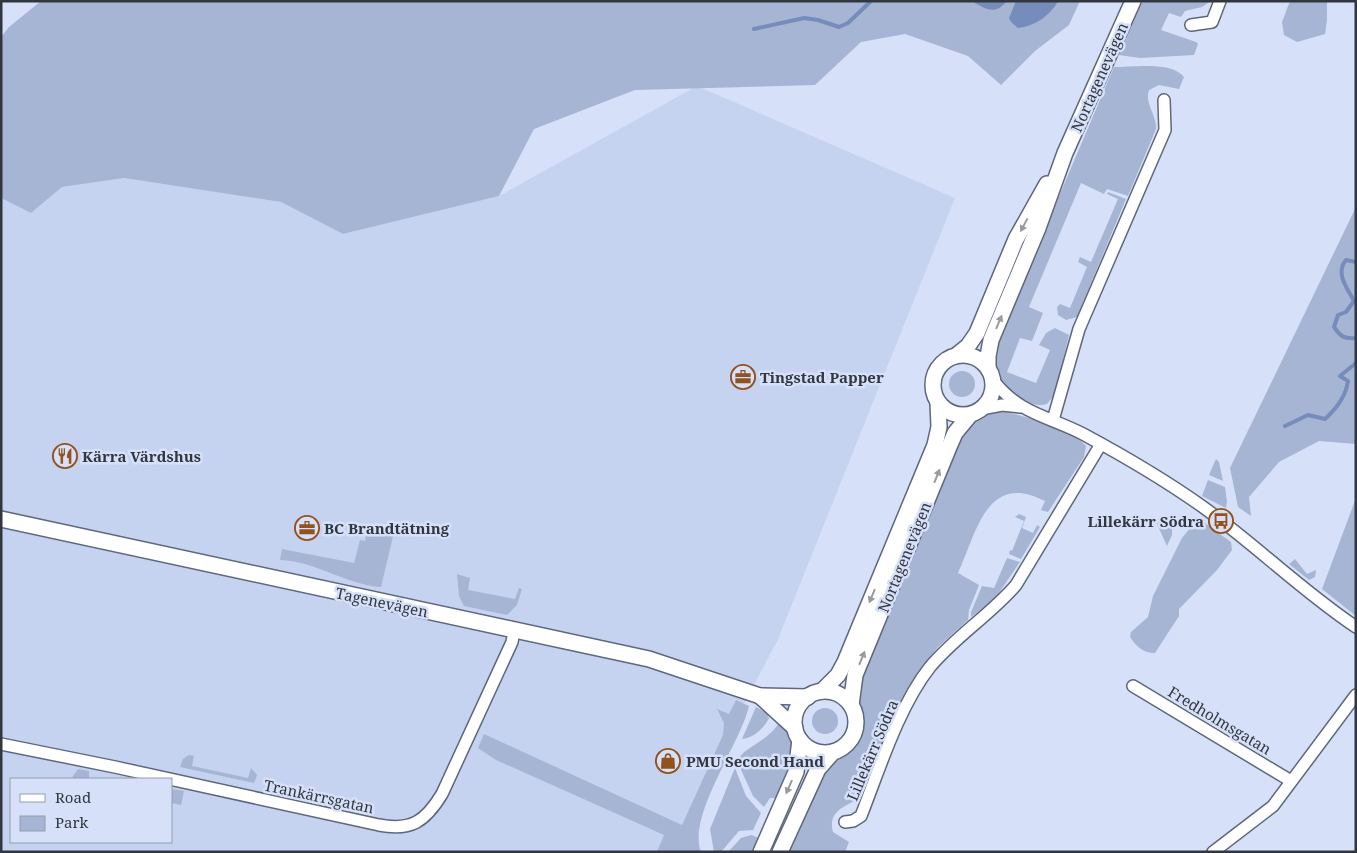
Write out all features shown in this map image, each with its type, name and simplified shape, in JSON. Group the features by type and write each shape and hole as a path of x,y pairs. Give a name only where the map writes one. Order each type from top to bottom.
{"street":[{"name":"Nortagenevägen","path":"780,852 815,776 833,752 842,749 854,734 856,714 851,705 855,675 955,433 991,396 991,374 988,356 991,340 1038,228 1065,152 1133,1"},
{"path":"1191,25 1212,22 1220,1"},
{"path":"1053,420 1078,329 1165,130 1164,100"},
{"name":"Nortagenevägen","path":"808,697 822,692 838,675 845,662 935,445 938,427 938,403 934,394 935,374 948,359 957,355 977,332 1016,240 1065,152"},
{"path":"957,355 975,357 991,374 1007,397 1020,407"},
{"path":"938,403 952,414 976,412 1002,405 1020,407 1053,420 1101,444 1203,507 1314,597 1356,627"},
{"name":"Lillekärr Södra","path":"845,822 853,821 861,816 883,760 917,685 942,654 1004,599 1016,585 1101,444"},
{"name":"Tagenevägen","path":"1,519 649,659 760,696 808,697"},
{"name":"Trankärrsgatan","path":"172,779 395,828 410,826 433,809 442,794 512,642 514,631"},
{"name":"Fredholmsgatan","path":"1133,686 1291,781"},
{"path":"822,692 839,694 851,705"},
{"path":"1213,852 1273,806 1356,695"},
{"name":"Tagenevägen","path":"760,696 798,734"},
{"path":"761,852 796,772 797,710 808,697"},
{"path":"798,734 815,751 833,752"},
{"name":"Trankärrsgatan","path":"1,744 166,778"}],"shaded area":[{"path":"972,1 1007,1 1003,6 990,10"},
{"path":"1016,1 1058,1 1051,11 1041,19 1030,25 1018,28 1009,18"},
{"path":"697,86 955,198 778,639 739,714 676,852 1,852 1,198 31,213 62,187 124,178 281,202 343,234 499,196"}],"green space":[{"path":"41,1 1080,1 1069,25 1035,51 1001,85 968,56 905,34 861,42 815,85 635,90 534,129 499,196 343,234 281,202 124,178 62,187 31,213 1,198 1,37 9,27"},
{"path":"1143,1 1211,1 1202,7 1185,11 1181,17 1169,13 1161,30 1196,42 1198,44 1194,55 1140,58 1119,55"},
{"path":"1290,1 1327,1 1325,34 1297,42 1284,35 1282,22"},
{"path":"1114,67 1162,67 1178,72 1184,77 1179,89 1159,85 1149,90 1148,100 1155,119 1156,129 1128,196 1107,189 1104,194 1081,183 1029,307 1043,313 1032,341 1020,338 1007,372 1036,383 1050,350 1039,345 1046,333 1055,328 1069,335 1055,394 1047,404 1031,404 1015,396 1002,383 994,367 994,349"},
{"path":"1108,192 1126,199 1077,317 1066,320 1058,315 1057,307 1060,304 1070,308 1087,267 1078,262 1080,257 1091,262 1118,199 1107,194"},
{"path":"1356,207 1356,444 1319,441 1279,462 1249,497 1251,516 1238,507 1230,468"},
{"path":"962,371 971,375 975,384 971,393 962,397 953,393 949,384 953,375"},
{"path":"996,412 1006,412 1033,419 1080,440 1086,446 1084,457 1048,512 1041,510 1045,501 1025,494 1010,494 997,500 987,510 971,540 958,573 979,585 969,610 968,620 938,647 919,673 860,798 835,814 832,825 833,832 849,842 845,852 789,852 821,775 839,756 852,747 859,736 862,723 858,703 862,677 955,444 976,419"},
{"path":"1216,459 1219,462 1223,481 1209,475"},
{"path":"1208,480 1225,487 1226,508 1202,496"},
{"path":"1356,498 1356,616 1322,589"},
{"path":"1019,514 1026,517 1022,528 1033,533 1037,525 1040,527 1021,559 1009,554 1024,521 1015,517"},
{"path":"1159,521 1172,529 1172,535 1167,546 1157,524"},
{"path":"1202,521 1231,542 1232,550 1217,570 1179,609 1179,616 1155,653 1144,651 1130,637 1131,632 1148,617 1153,596 1182,538 1191,527"},
{"path":"374,528 394,532 381,587 356,582 306,564 280,560 282,549 354,563 360,540 365,541 366,535 372,536"},
{"path":"1007,558 1020,562 994,600 971,617 971,612 982,586 994,588"},
{"path":"1295,559 1307,574 1316,570 1315,577 1309,580 1289,564"},
{"path":"457,574 470,578 468,590 515,599 519,588 522,589 517,605 507,615 464,606 459,596"},
{"path":"736,700 749,706 744,722 716,780 701,819 699,837 701,852 657,852 664,835 496,760 478,748 484,734 682,825 723,735 724,723 717,709 729,714"},
{"path":"756,707 767,713 769,718 758,732 751,737 742,739"},
{"path":"825,708 834,712 838,721 834,730 825,734 816,730 812,721 816,712"},
{"path":"781,719 791,740 791,758 789,768 776,798 770,798 764,807 753,796 737,761 746,751 771,733"},
{"path":"189,755 194,756 192,766 248,778 251,768 257,775 254,783 180,767 183,759"},
{"path":"735,768 746,796 761,813 753,830 739,831 721,852 714,852 710,829"},
{"path":"78,769 89,771 89,778 72,778"},
{"path":"172,789 184,791 181,805 172,803"},
{"path":"751,835 759,838 753,852 728,852 741,838"}],"waterway":[{"path":"754,29 804,18 818,20 839,27 848,23 871,1"},
{"path":"1356,262 1346,260 1343,265 1343,280 1354,301 1346,312 1338,315 1334,327 1343,337 1356,338"},
{"path":"1285,426 1308,415 1325,419 1337,407 1345,392 1348,381 1340,376 1356,363"}],"place":[{"name":"Tingstad Papper","path":"743,377"},
{"name":"Kärra Värdshus","path":"65,456"},
{"name":"Lillekärr Södra","path":"1221,521"},
{"name":"BC Brandtätning","path":"307,528"},
{"name":"PMU Second Hand","path":"668,761"}]}
